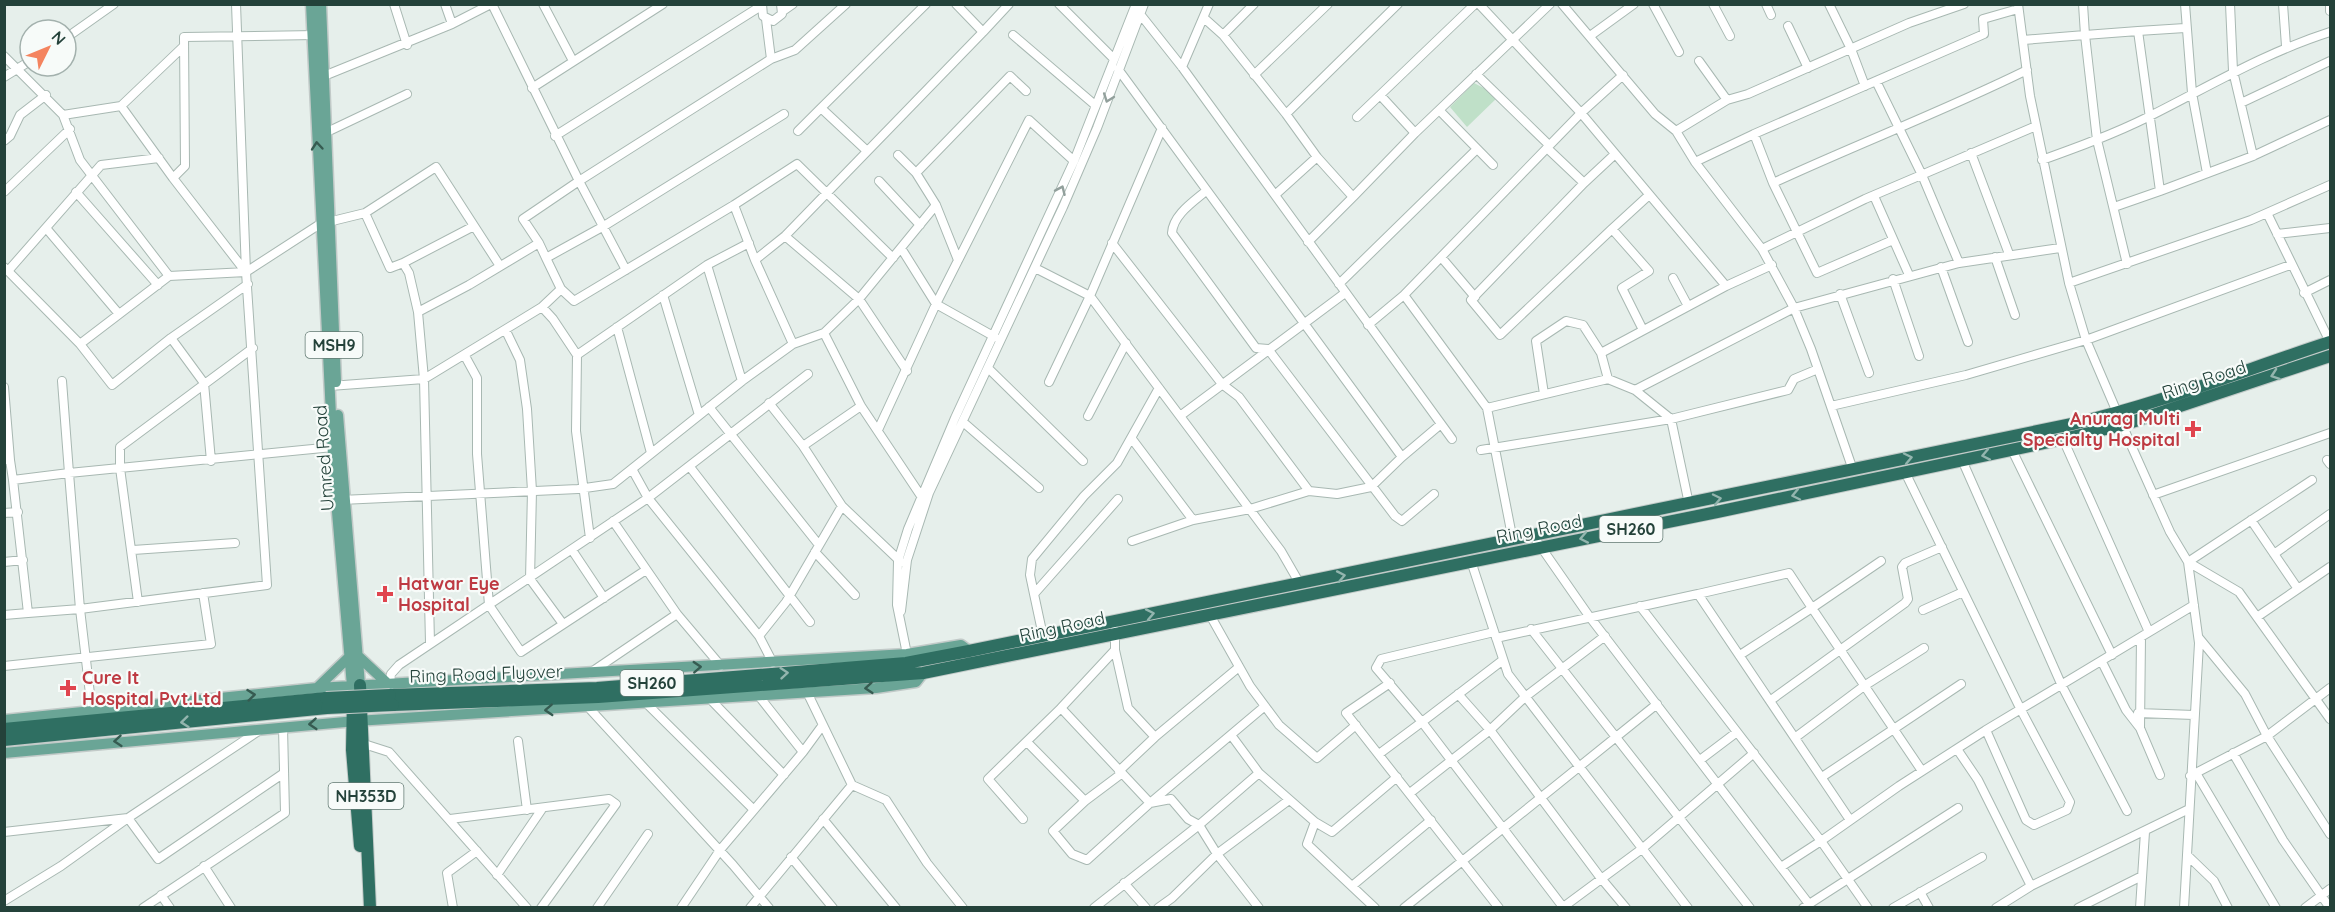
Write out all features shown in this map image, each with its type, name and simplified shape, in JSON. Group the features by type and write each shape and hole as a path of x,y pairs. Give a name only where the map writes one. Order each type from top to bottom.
{"highway":[{"name":"Ring Road","path":"923,673 1300,584 1514,541 1537,542 1905,472 2063,439 2330,342"},
{"name":"Ring Road","path":"969,651 1043,636 1210,615 1471,561 1689,504 2120,419 2331,356"},
{"name":"Ring Road Flyover","path":"4,740 327,703 390,692 597,688 906,663 969,651"},
{"name":"Ring Road Flyover","path":"390,692 598,697 923,673"},
{"name":"NH353D","path":"356,686 362,908"},
{"name":"Ring Road Flyover","path":"4,729 327,703"},
{"name":"NH353D","path":"358,721 364,744 370,908"}],"main road":[{"path":"311,4 317,35"},
{"name":"Umred Road","path":"321,4 317,35 319,79 327,132 325,222 333,386 356,686"},
{"path":"319,79 325,222"},
{"path":"333,386 333,447 341,500"},
{"path":"4,720 317,688 356,686 390,692 589,674 907,654 961,645 969,651"},
{"path":"317,688 353,656 390,692"},
{"path":"4,753 263,728 876,688 916,682 923,673"}],"street":[{"path":"78,30 114,4"},
{"path":"4,615 80,609 267,585 253,348 246,272 236,4"},
{"path":"394,4 407,45"},
{"path":"445,4 452,24"},
{"path":"319,79 407,45 491,4 555,136 626,270"},
{"path":"543,4 573,61"},
{"path":"531,88 663,4"},
{"path":"766,19 776,20 782,8 794,4"},
{"path":"846,4 795,50 771,59 523,219 539,243 561,289 574,301 734,205 797,164 893,258"},
{"path":"798,131 926,4"},
{"path":"956,4 983,32"},
{"path":"755,260 785,236 1009,4"},
{"path":"1059,4 1113,58"},
{"path":"907,654 897,605 902,563 921,496 1074,161 1136,4"},
{"path":"911,531 989,369 1097,128 1144,4"},
{"path":"1182,67 1209,4"},
{"path":"1223,34 1254,4"},
{"path":"1254,75 1328,4"},
{"path":"1286,114 1398,4"},
{"path":"1357,117 1477,4 1513,38 1581,113 1648,196 1726,286"},
{"path":"1308,242 1415,133 1550,4"},
{"path":"1562,4 1655,114 1676,131 1695,162 1772,265 1794,308 1853,470"},
{"path":"1590,36 1634,4"},
{"path":"1653,4 1679,52"},
{"path":"1713,4 1730,36"},
{"path":"1766,4 1771,15"},
{"path":"1828,4 1851,49 1865,86"},
{"path":"1676,131 1727,100 1748,94 1909,23 1964,4"},
{"path":"2083,4 2097,140 2127,264"},
{"path":"2185,4 2185,28 2192,93 2207,173"},
{"path":"2230,4 2234,71 2253,156"},
{"path":"2283,4 2286,46"},
{"path":"2330,4 2331,11"},
{"path":"555,136 761,5"},
{"path":"761,5 761,13 766,19 771,59"},
{"path":"1695,162 1984,34 1983,19 2018,7 2026,70 2042,160 2060,248 2086,340 2153,495 2188,562 2198,638 2193,774 2184,908"},
{"path":"1140,14 1182,67 1452,439"},
{"path":"1204,18 1223,34 1317,157 1353,197"},
{"path":"1788,26 1808,68"},
{"path":"2023,40 2185,28"},
{"path":"2138,31 2160,192"},
{"path":"2042,160 2097,140 2148,117 2286,46 2331,32"},
{"path":"173,178 185,166 184,37 317,35"},
{"path":"1013,35 1095,105"},
{"path":"63,115 121,106 184,46"},
{"path":"4,56 18,69 4,77"},
{"path":"1699,61 1727,100"},
{"path":"2241,103 2331,61"},
{"path":"1118,69 1402,457"},
{"path":"1773,183 1897,127 1974,96 2026,70"},
{"path":"1476,74 1584,183"},
{"path":"1368,325 1404,295 1581,113 1623,75"},
{"path":"916,173 1010,76 1026,91"},
{"path":"28,78 63,115 80,160 169,276"},
{"path":"1876,81 1922,175 1959,263"},
{"path":"327,132 407,94"},
{"path":"1380,94 1415,133"},
{"path":"4,141 10,136 20,116 46,95"},
{"path":"121,106 246,272"},
{"path":"821,108 866,150"},
{"path":"1439,110 1493,165"},
{"path":"546,258 604,226 783,114"},
{"path":"878,430 936,304 1029,120 1074,161"},
{"path":"2114,207 2253,156 2331,120"},
{"path":"1762,249 1874,196 2036,126"},
{"path":"1049,382 1090,296 1162,128"},
{"path":"4,192 70,129"},
{"path":"1754,134 1773,183 1816,273 1893,240"},
{"path":"1339,284 1477,149"},
{"path":"1971,153 2009,254"},
{"path":"898,155 916,173 936,206 958,260"},
{"path":"1614,155 1471,300 1500,335 1648,196"},
{"path":"1275,195 1317,157"},
{"path":"159,158 101,165 46,228 6,269 80,344 112,385 171,338 248,284"},
{"path":"80,344 169,276 246,272 325,222 365,213 436,167 500,266"},
{"path":"879,181 920,225"},
{"path":"2069,284 2267,213 2331,185"},
{"path":"1206,191 1178,217 1172,225 1172,233 1256,348 1268,350 1371,487 1402,521 1434,494"},
{"path":"76,192 158,285"},
{"path":"1874,196 1909,275"},
{"path":"734,205 755,260 793,344"},
{"path":"341,500 532,491 613,484 742,381 793,344 824,333 859,299 936,206"},
{"path":"365,213 390,268 474,226"},
{"path":"2267,213 2290,266 2330,342"},
{"path":"46,228 118,314"},
{"path":"2277,234 2331,228"},
{"path":"1612,229 1649,271 1622,288 1643,330"},
{"path":"785,236 859,299 907,371"},
{"path":"418,312 539,243"},
{"path":"577,355 707,265 749,243"},
{"path":"1112,243 1222,384 1239,397 1309,491"},
{"path":"901,248 936,304 995,337"},
{"path":"1635,390 1794,308 1941,267 2009,254 2060,248"},
{"path":"1441,257 1475,297"},
{"path":"1995,257 2015,315"},
{"path":"403,263 409,273 418,312 424,379 430,643"},
{"path":"707,265 742,381"},
{"path":"1601,352 1726,286 1772,265"},
{"path":"1831,406 1966,375 2086,340 2290,266"},
{"path":"1941,267 1968,342"},
{"path":"1035,268 1090,296 1281,551 1300,584"},
{"path":"1673,278 1688,306"},
{"path":"1893,279 1919,356"},
{"path":"2304,293 2331,280"},
{"path":"333,386 424,379 542,307 561,289"},
{"path":"1180,417 1345,293"},
{"path":"1840,294 1869,373"},
{"path":"663,295 699,415"},
{"path":"1404,295 1487,408 1514,541"},
{"path":"542,307 553,319 577,355 576,431 590,538"},
{"path":"1544,394 1536,341 1566,321 1583,326 1601,352 1608,379"},
{"path":"617,327 651,453"},
{"path":"506,330 520,360 527,409 532,491 530,579 563,624"},
{"path":"824,333 861,406 921,496"},
{"path":"171,338 204,383 211,461"},
{"path":"1088,416 1126,343"},
{"path":"138,602 133,550 120,468 120,447 253,348"},
{"path":"465,356 477,378 480,493 489,605 521,652 646,570"},
{"path":"989,369 1083,460"},
{"path":"1481,450 1671,419 1788,390 1794,379 1818,369"},
{"path":"386,719 393,670 648,498 808,374"},
{"path":"1487,408 1608,379 1635,390 1671,419 1689,504"},
{"path":"62,381 80,609 92,711"},
{"path":"4,387 7,460 18,512 28,613"},
{"path":"1043,636 1030,575 1032,559 1084,496 1117,463 1159,388"},
{"path":"769,403 803,446 842,506 902,563"},
{"path":"803,446 861,406"},
{"path":"709,407 855,595"},
{"path":"963,422 1038,488"},
{"path":"1132,541 1194,520 1250,509 1309,491 1337,494 1371,487 1441,424"},
{"path":"2153,495 2331,433"},
{"path":"1132,439 1194,520"},
{"path":"2063,439 2149,632"},
{"path":"13,480 333,447"},
{"path":"2012,450 2112,655"},
{"path":"1962,460 2062,686 2127,811"},
{"path":"690,466 810,622"},
{"path":"632,469 648,498 759,636 773,663"},
{"path":"1905,472 2020,710 2070,802 2067,810 2054,818 2034,825 2026,820 1986,730"},
{"path":"2188,562 2312,480"},
{"path":"1034,594 1118,499"},
{"path":"759,636 789,595 842,506"},
{"path":"4,513 18,512"},
{"path":"2274,554 2331,514"},
{"path":"2251,520 2298,589"},
{"path":"613,522 676,614 721,666"},
{"path":"1537,542 1589,616 1781,867 1806,906 1958,808"},
{"path":"133,550 235,543"},
{"path":"1771,700 1908,599 1901,572 1905,563 1942,548"},
{"path":"572,550 604,598"},
{"path":"4,562 23,560"},
{"path":"1471,561 1508,674 1688,908"},
{"path":"1740,656 1881,561"},
{"path":"2188,562 2239,592 2331,719"},
{"path":"2257,617 2331,567"},
{"path":"1754,753 1642,848 1600,877 1563,907 1452,760 1376,668 1381,659 1495,635 1532,630 1789,573 1922,771"},
{"path":"1923,610 1963,592"},
{"path":"4,666 211,644 203,593"},
{"path":"1698,594 1796,736 1850,820"},
{"path":"1781,867 1986,730 2194,605"},
{"path":"1640,606 1821,841 1868,908"},
{"path":"589,674 676,614"},
{"path":"1210,615 1239,667 1279,725 1317,758 1356,725"},
{"path":"1115,628 1115,650 1128,708 1155,737"},
{"path":"1532,630 1750,908"},
{"path":"1410,793 1491,730 1526,697 1605,636"},
{"path":"2140,728 2138,713 2141,637"},
{"path":"2198,638 2245,694 2267,736 2331,834"},
{"path":"1796,736 1864,686 1924,648"},
{"path":"1023,819 988,779 1061,708 1115,650"},
{"path":"1379,754 1503,660"},
{"path":"2102,662 2126,710 2140,728 2160,775"},
{"path":"1239,667 1155,737 1120,772 1053,831 1072,854 1087,860 1150,803 1265,706"},
{"path":"1390,683 1346,713 1462,859 1494,906"},
{"path":"1822,777 1961,684"},
{"path":"2193,774 2267,736 2331,688"},
{"path":"807,692 852,785 886,800 927,863 963,908"},
{"path":"1458,694 1491,730 1600,877 1626,908"},
{"path":"758,695 803,752"},
{"path":"710,699 784,775"},
{"path":"646,704 754,810"},
{"path":"1404,908 1657,704"},
{"path":"589,708 720,850 769,908"},
{"path":"1061,708 1150,803"},
{"path":"2138,713 2194,715"},
{"path":"681,908 720,850 803,752 822,726"},
{"path":"143,908 285,813 283,727"},
{"path":"4,901 61,866 128,818 263,728"},
{"path":"1700,760 1737,732"},
{"path":"1230,735 1259,773 1315,822 1332,832 1397,777"},
{"path":"518,741 527,810"},
{"path":"1027,742 1085,801"},
{"path":"364,744 390,752 527,908"},
{"path":"1957,749 1978,780 2031,886"},
{"path":"2233,753 2283,840 2330,908"},
{"path":"128,818 158,859 284,773"},
{"path":"1094,908 1199,825 1259,773"},
{"path":"2193,774 2276,908"},
{"path":"750,908 758,895 852,785"},
{"path":"450,819 609,799 616,804 540,908"},
{"path":"1150,803 1171,799 1188,819 1199,825 1217,854 1258,908"},
{"path":"1158,908 1172,898 1217,854 1289,800"},
{"path":"497,875 542,808"},
{"path":"1996,908 2031,886 2189,809"},
{"path":"4,832 128,818"},
{"path":"823,819 896,908"},
{"path":"1352,886 1431,820"},
{"path":"1315,822 1307,844 1375,908"},
{"path":"2140,908 2145,832"},
{"path":"597,908 648,834"},
{"path":"453,908 447,873 477,851"},
{"path":"2188,856 2214,881 2228,908"},
{"path":"791,857 833,908"},
{"path":"1893,908 1982,857"},
{"path":"204,866 231,908"},
{"path":"2078,908 2142,876"},
{"path":"1124,883 1146,908"},
{"path":"2305,908 2331,889"},
{"path":"1920,892 1929,908"},
{"path":"161,895 170,908"}],"green space":[{"path":"1474,83 1499,96 1467,127 1450,107"}],"place":[{"name":"Anurag Multi Specialty Hospital","path":"2193,429"},
{"name":"Hatwar Eye Hospital","path":"385,594"},
{"name":"Cure It Hospital Pvt.Ltd","path":"68,688"}]}
